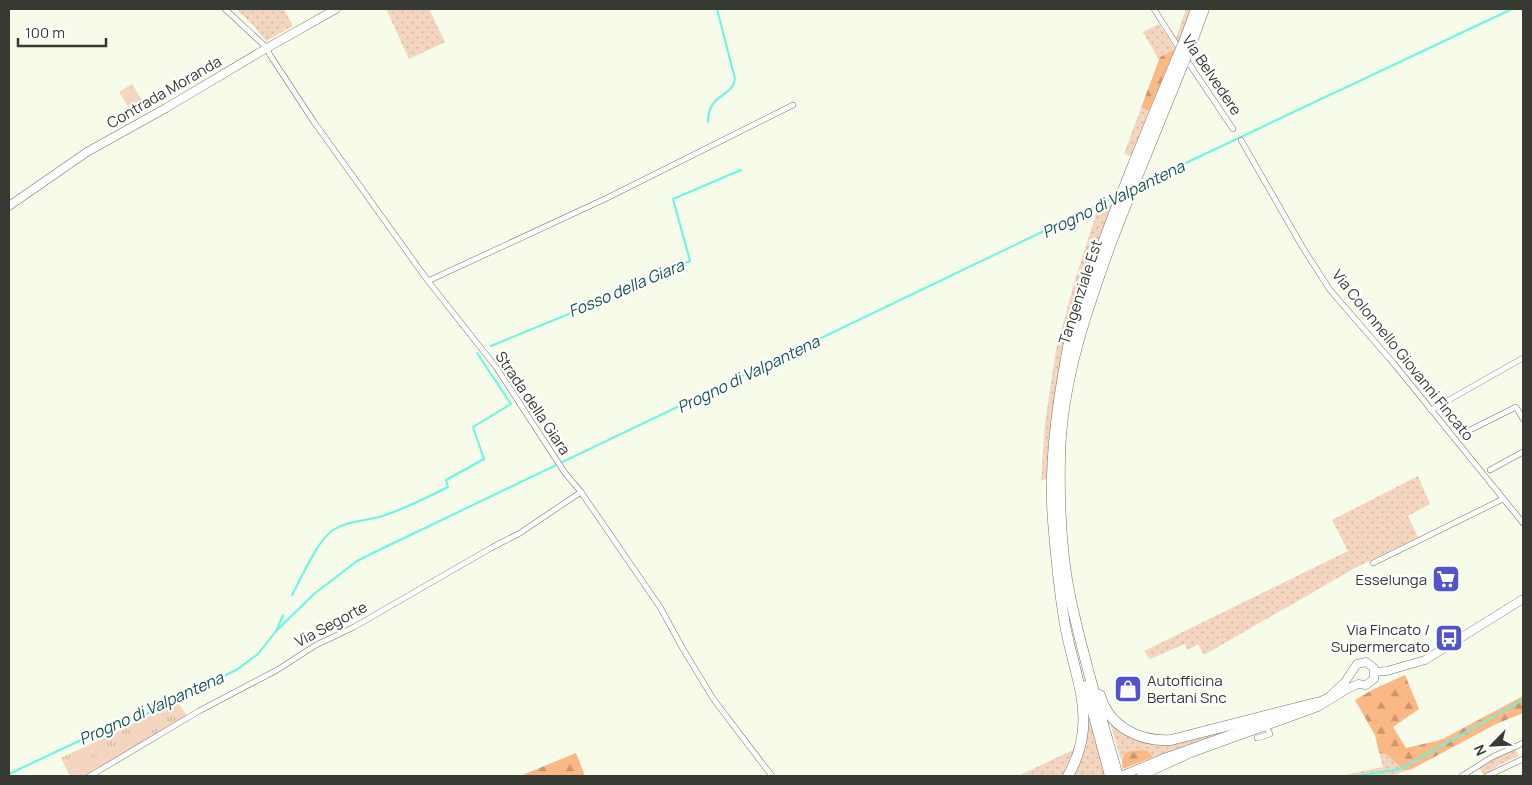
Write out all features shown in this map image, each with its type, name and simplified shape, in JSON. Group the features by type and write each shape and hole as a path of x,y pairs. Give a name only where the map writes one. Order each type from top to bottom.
{"highway":[{"name":"Tangenziale Est","path":"1187,44 1196,9"},
{"name":"Tangenziale Est","path":"1071,600 1061,514 1060,458 1062,422 1073,359 1090,301 1123,212 1180,61 1204,9"},
{"name":"Tangenziale Est","path":"1060,590 1053,519 1052,458 1059,398 1071,335 1111,218 1137,154 1180,61"},
{"path":"1060,590 1066,630 1080,684 1084,715 1084,730 1080,748 1074,766 1068,776"},
{"path":"1060,590 1110,776"},
{"path":"1071,600 1102,701 1119,725 1130,733 1156,741 1171,740 1316,703"},
{"path":"1071,600 1122,775"}],"main road":[{"name":"Contrada Moranda","path":"9,206 87,152 336,9"},
{"path":"1375,672 1387,671 1425,660 1523,599"},
{"path":"1122,775 1329,697 1344,682 1355,665 1364,662 1372,665 1375,672 1374,679 1371,683 1363,686 1353,679 1352,672"},
{"path":"1141,776 1190,753 1318,708 1358,684"}],"street":[{"name":"Strada della Giara","path":"225,9 267,48 314,122 428,281 496,367 565,473 582,492 660,607 714,700 772,776"},
{"name":"Via Belvedere","path":"1154,9 1233,129"},
{"path":"428,281 607,198 793,105"},
{"name":"Via Colonnello Giovanni Fincato","path":"1242,142 1303,248 1330,290 1395,364 1523,523"},
{"path":"1431,410 1523,358"},
{"path":"1468,431 1516,407 1523,420"},
{"path":"1490,470 1523,452"},
{"name":"Via Segorte","path":"90,776 199,711 277,670 316,645 354,627 520,533 582,492"},
{"path":"1373,563 1502,498"},
{"path":"1257,738 1270,734 1266,726"},
{"path":"1462,776 1522,743 1523,750"},
{"path":"1486,776 1523,759"}],"green space":[{"path":"236,9 284,9 293,26 266,41"},
{"path":"386,9 429,9 445,42 409,59"},
{"path":"1186,9 1195,9 1180,45 1176,38"},
{"path":"1159,24 1175,49 1160,57 1159,60 1143,32"},
{"path":"1175,49 1149,111 1141,108 1160,57"},
{"path":"132,84 148,110 135,118 119,92"},
{"path":"1141,108 1149,111 1132,156 1124,154"},
{"path":"1117,201 1050,477 1041,481 1045,423 1056,350 1075,280 1097,211"},
{"path":"1418,476 1430,504 1408,516 1418,537 1355,568 1204,655 1198,644 1188,650 1185,644 1150,659 1144,651 1348,551 1332,520"},
{"path":"1405,675 1419,709 1393,727 1406,748 1441,740 1523,696 1523,713 1496,724 1412,769 1404,771 1388,755 1379,753 1375,735 1355,700"},
{"path":"178,703 188,717 86,776 70,776 61,758"},
{"path":"1086,703 1106,776 1072,776"},
{"path":"1107,712 1143,739 1250,723 1153,757 1147,750 1123,755 1121,760"},
{"path":"1075,749 1062,776 1018,776"},
{"path":"1515,749 1519,756 1501,764 1484,775 1479,768 1496,757"},
{"path":"1147,750 1153,757 1123,769 1124,754 1131,751"},
{"path":"101,753 108,766 89,776 78,776 73,768"},
{"path":"576,753 585,776 520,776"},
{"path":"1379,753 1388,755 1404,771 1394,776 1340,776 1383,767"}],"waterway":[{"name":"Fosso della Giara","path":"708,122 712,106 730,90 735,79 717,9"},
{"name":"Progno di Valpantena","path":"1137,186 1512,9"},
{"name":"Fosso della Giara","path":"491,346 690,261 673,199 741,170"},
{"name":"Progno di Valpantena","path":"9,774 117,723 149,713 238,669 258,654 276,631 314,594 357,561 1117,196"},
{"name":"Fosso della Giara","path":"292,595 321,542 333,530 352,522 379,517 417,502 448,487 446,480 484,459 473,427 511,404 477,353"},
{"name":"Fosso della Giara","path":"277,629 283,615"},
{"path":"1357,776 1400,769 1523,700"}],"place":[{"name":"Esselunga","path":"1446,579"},
{"name":"Via Fincato / Supermercato","path":"1449,638"},
{"name":"Autofficina Bertani Snc","path":"1128,689"}]}
